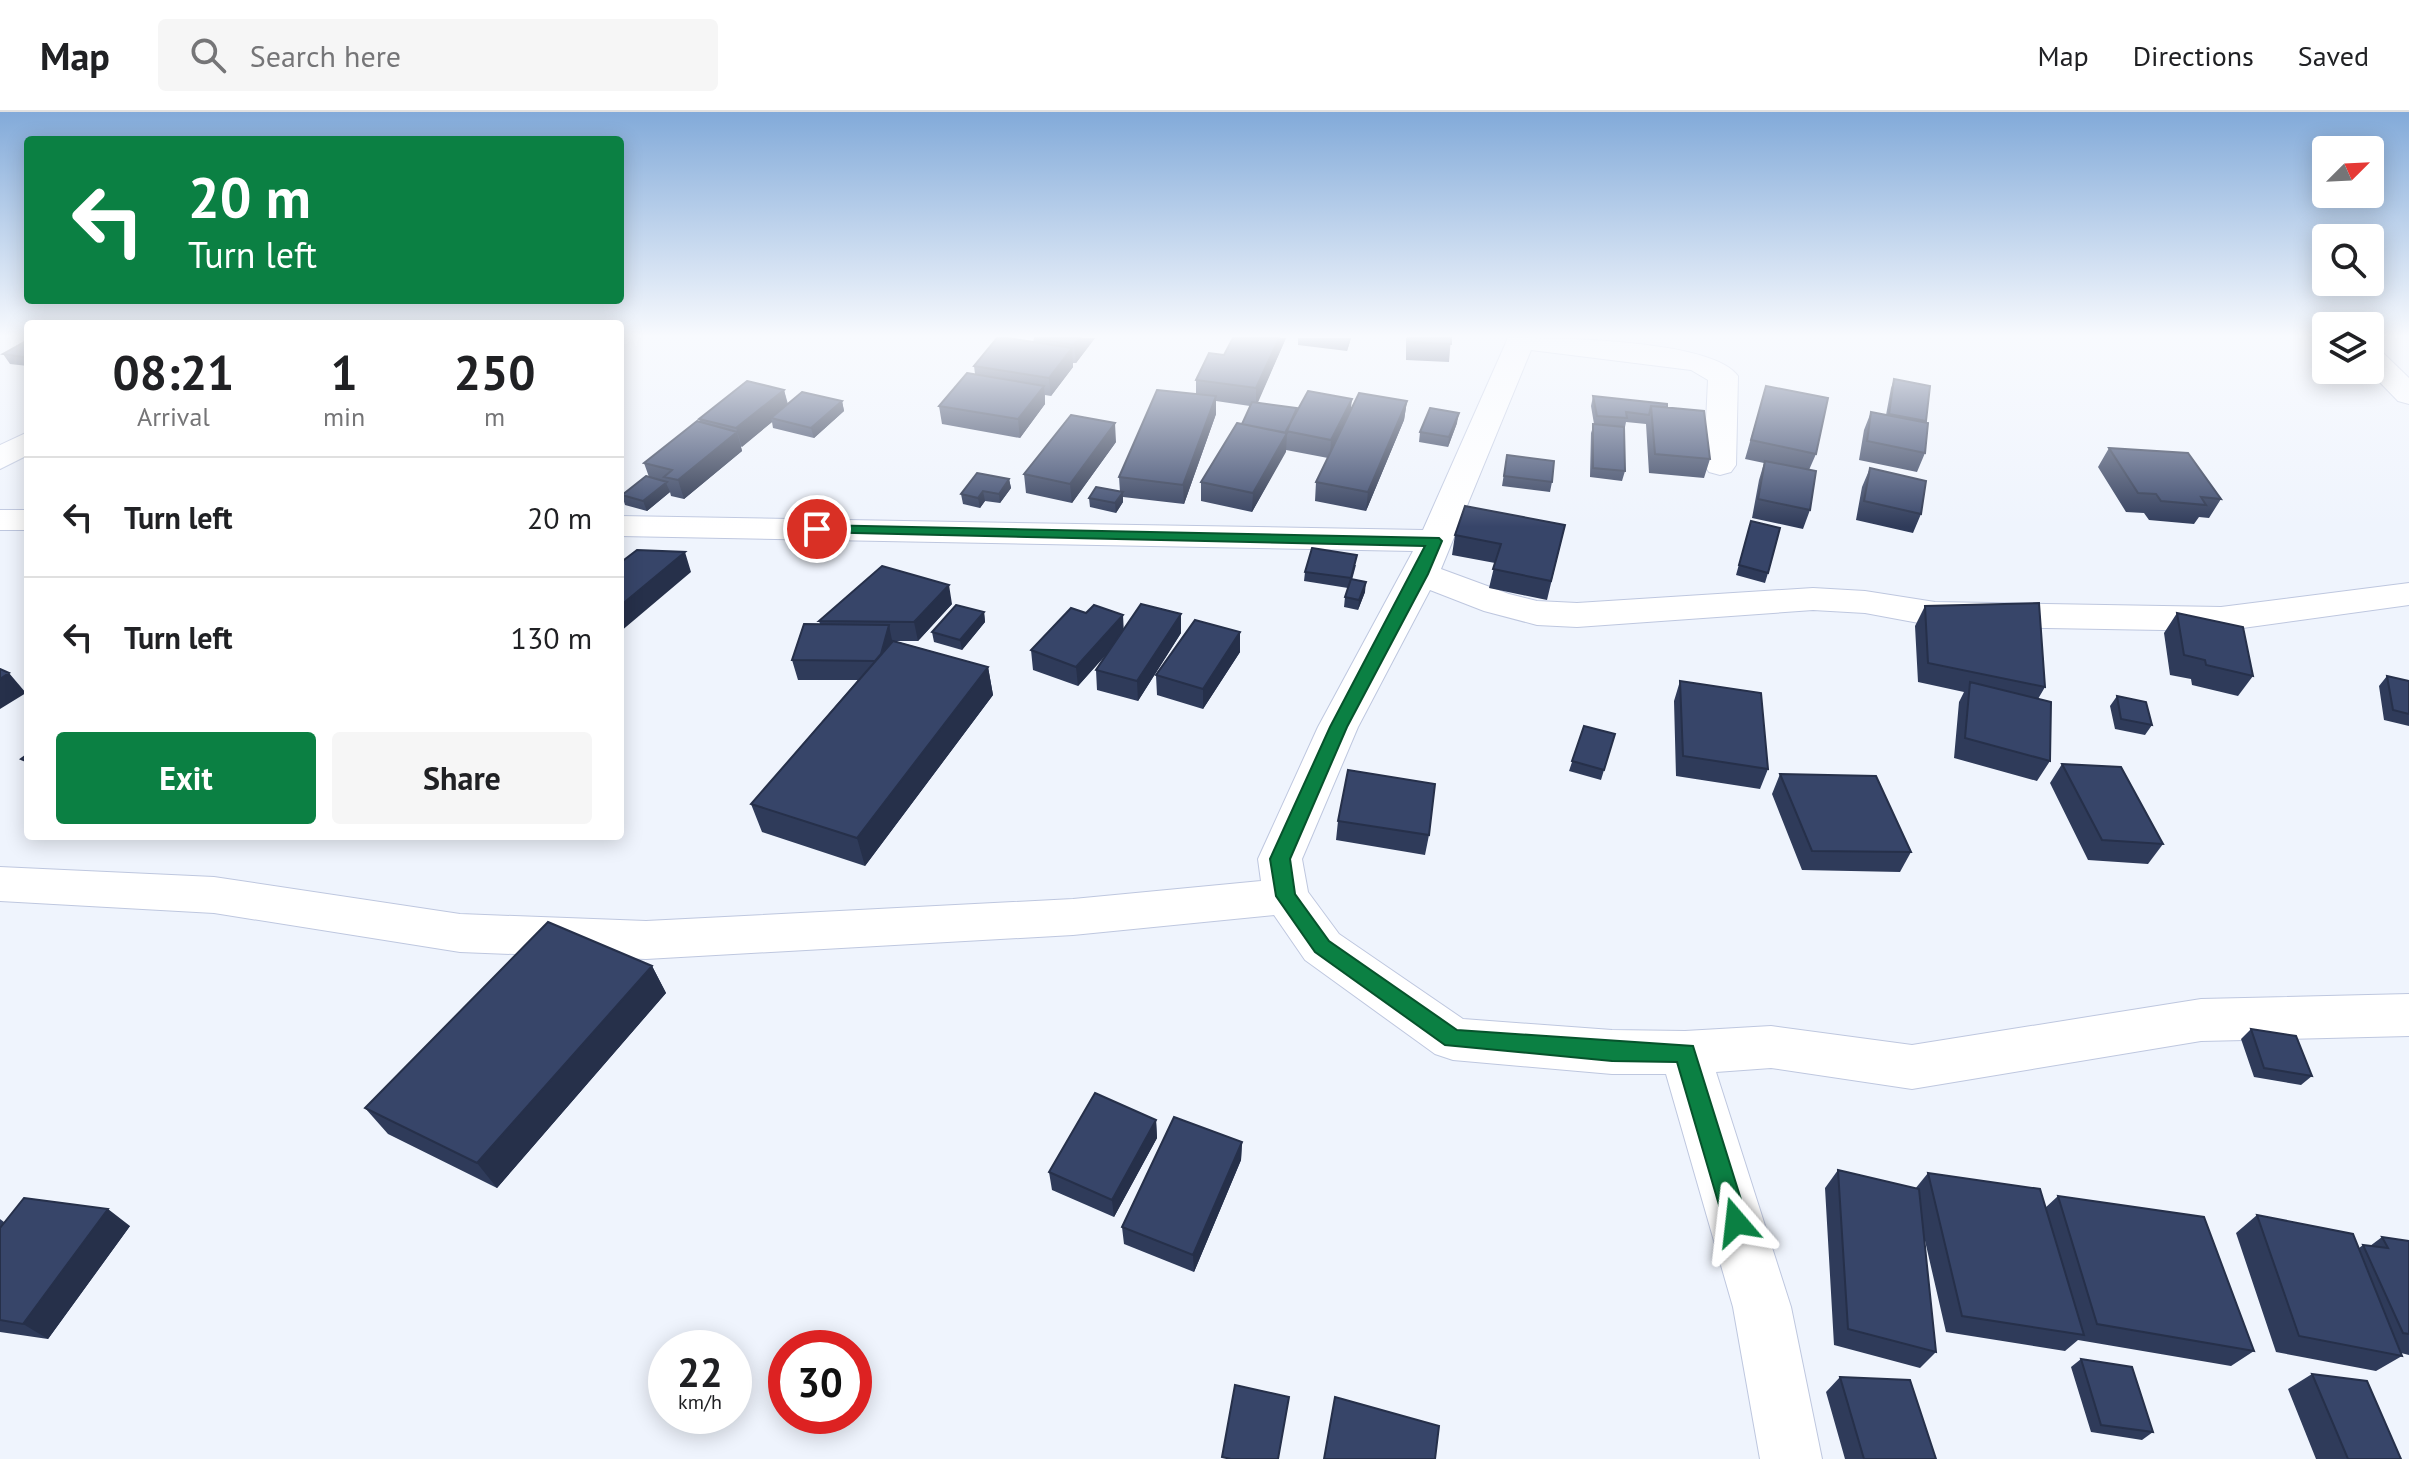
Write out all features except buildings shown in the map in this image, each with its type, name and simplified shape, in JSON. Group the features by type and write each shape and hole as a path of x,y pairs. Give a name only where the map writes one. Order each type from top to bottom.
{"street":[{"path":"1495,401 1428,558 1338,727 1280,859 1286,896 1322,947 1453,1039 1612,1052 1685,1053 1771,1047 1912,1067 2201,1020 2409,1015"},
{"path":"1720,465 1722,401"},
{"path":"0,459 24,444"},
{"path":"0,520 24,520"},
{"path":"624,526 1428,558 1497,603 1537,613 1577,615 1813,599 1865,602 1935,614 2221,619 2409,594"},
{"path":"0,884 214,895 460,933 646,940 1073,917 1286,896"},
{"path":"1685,1053 1762,1307 1791,1459"}],"route":[{"path":"817,529 1434,541 1421,574 1338,727 1280,859 1286,896 1322,947 1453,1039 1612,1052 1685,1053 1736,1222"}]}
